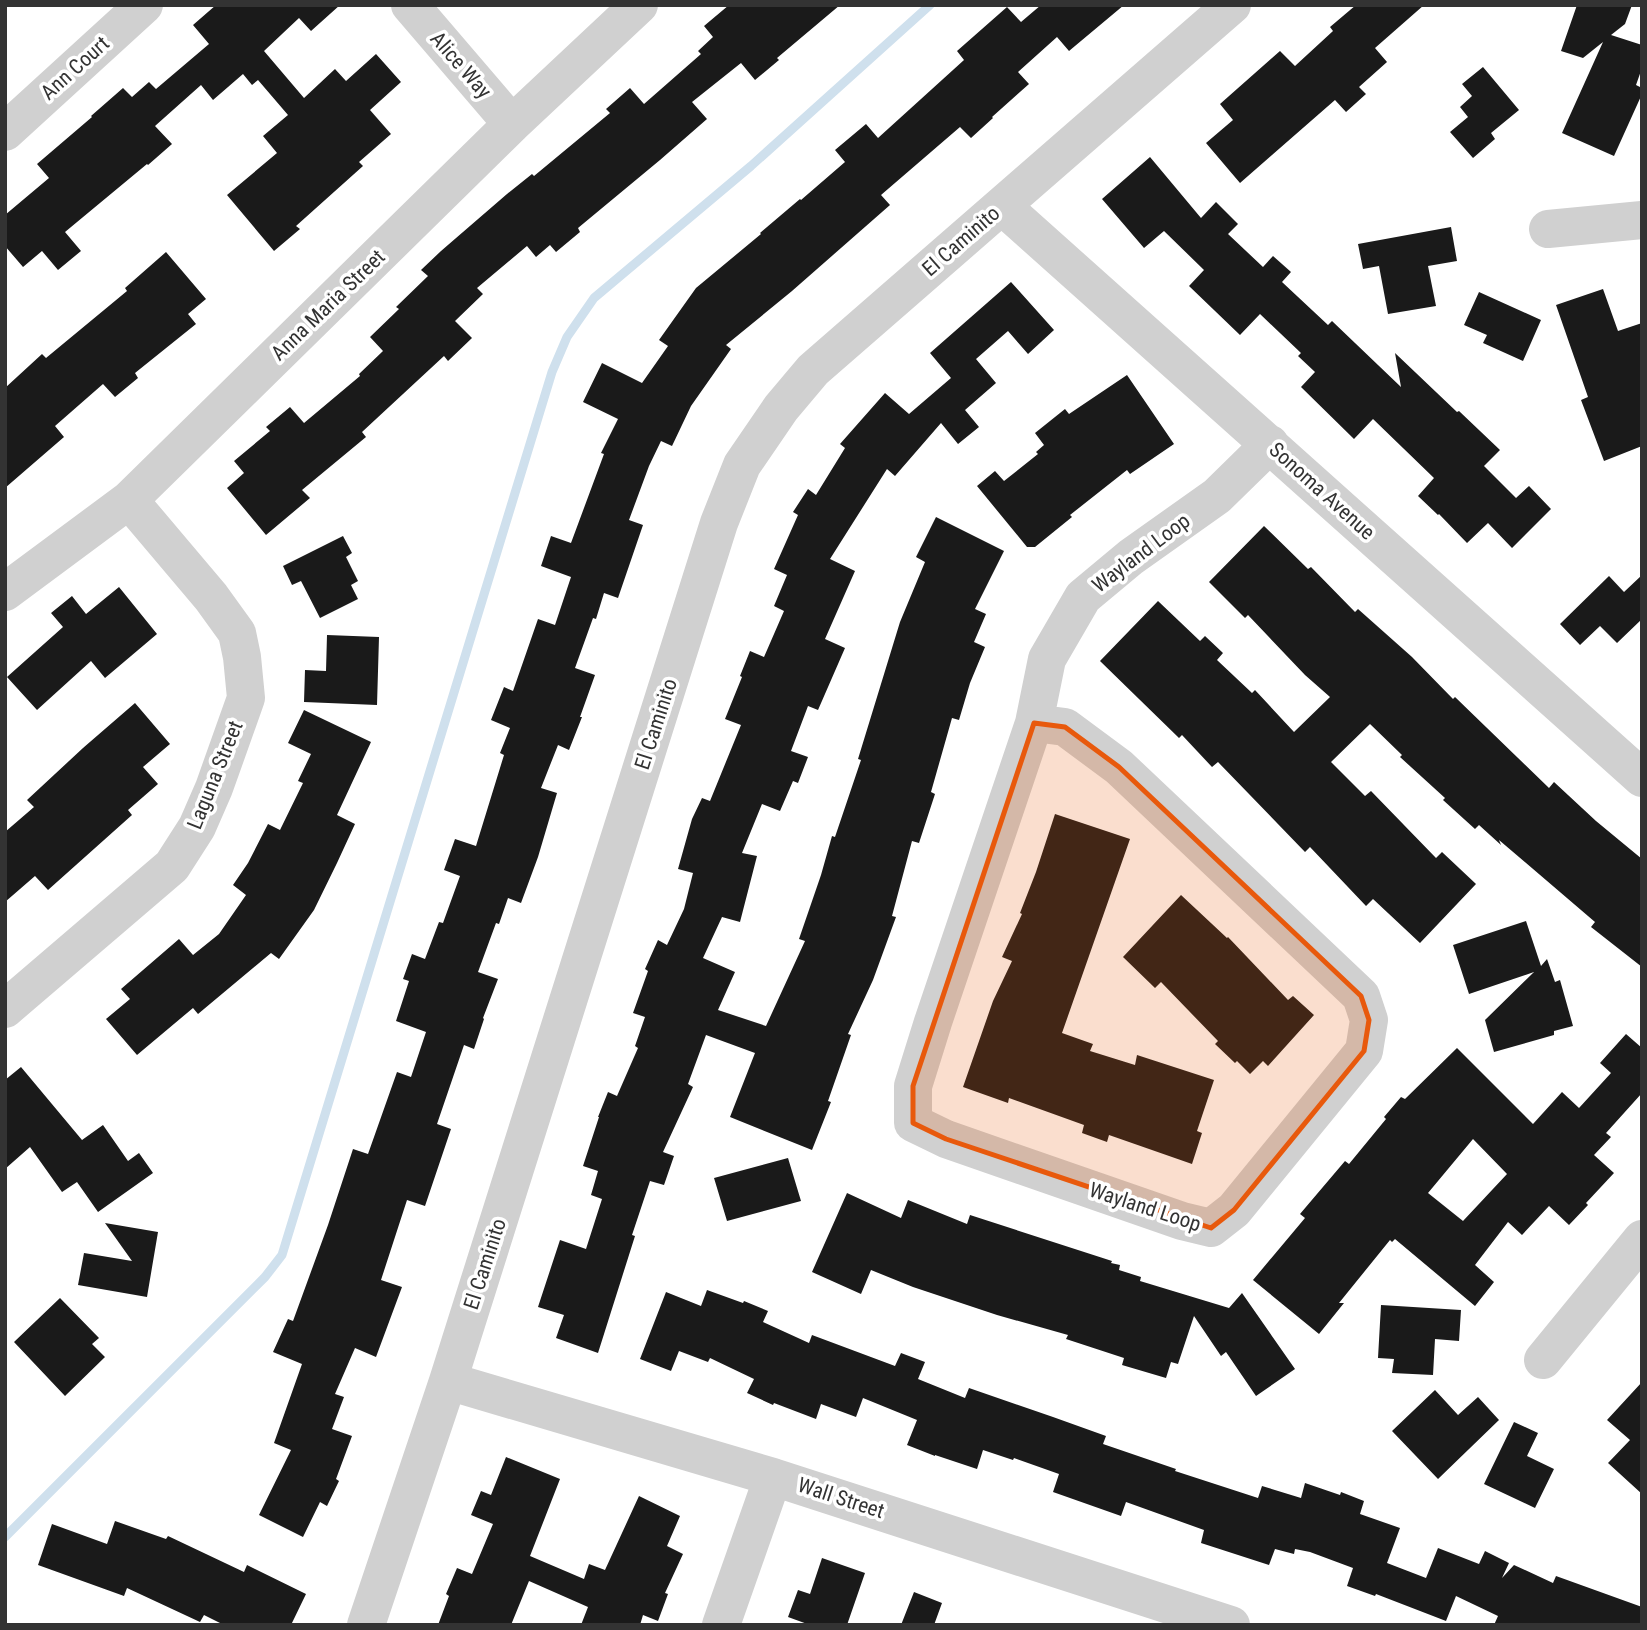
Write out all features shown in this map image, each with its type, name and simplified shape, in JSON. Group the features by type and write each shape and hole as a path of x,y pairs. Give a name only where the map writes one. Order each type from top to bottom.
{"street":[{"name":"Ann Court","path":"5,132 144,5"},
{"name":"Alice Way","path":"410,5 512,124"},
{"name":"Anna Maria Street","path":"5,592 130,500 512,124 639,5"},
{"name":"El Caminito","path":"366,1625 448,1381 719,523 742,465 781,408 813,370 1232,5"},
{"name":"Sonoma Avenue","path":"1002,206 1642,778"},
{"path":"1548,229 1642,220"},
{"name":"Wayland Loop","path":"1034,723 1065,727 1119,768 1361,996 1369,1020 1364,1051 1234,1210 1210,1228 946,1139 913,1123 914,1086 1034,723 1047,659 1083,597 1130,556 1217,496 1270,444"},
{"name":"Laguna Street","path":"5,1009 172,866 197,827 246,698 237,633 211,597 130,500"},
{"path":"1543,1360 1642,1239"},
{"name":"Wall Street","path":"448,1381 773,1477 1231,1625"},
{"path":"721,1625 773,1477"}],"highlighted area":[{"path":"1034,723 1065,727 1119,767 1361,996 1369,1020 1364,1051 1234,1210 1211,1228 946,1139 913,1123 913,1086"}],"building":[{"path":"216,5 340,5 311,31 299,18 264,51 304,98 335,69 346,81 376,54 401,82 370,110 391,134 359,162 363,166 296,226 300,229 274,251 227,195 277,153 263,136 288,115 258,80 252,85 243,74 213,100 201,85 155,126 172,144 65,232 81,251 58,270 42,251 23,267 5,246 5,215 49,178 37,164 123,88 132,97 149,82 156,89 209,44 193,25"},
{"path":"729,5 840,5 755,80 741,63 692,102 707,119 578,228 580,232 556,252 550,245 536,257 527,246 477,288 483,294 455,321 472,338 448,361 444,356 362,432 366,437 302,490 310,498 266,535 227,488 244,473 234,461 270,431 266,427 290,407 304,423 360,376 383,351 370,337 428,276 421,270 507,194 532,174 534,176 610,113 606,109 630,88 644,104 701,54 698,51 713,37 704,26"},
{"path":"1041,5 1124,5 1069,51 1057,37 1018,72 1029,84 971,138 960,127 881,195 890,205 726,345 731,349 691,406 672,446 661,441 629,520 643,525 618,598 604,593 575,668 595,675 569,750 558,745 541,788 557,793 538,857 521,903 508,898 478,972 498,979 474,1049 464,1045 437,1124 451,1129 425,1206 407,1200 381,1280 402,1287 376,1357 355,1348 335,1394 344,1397 332,1429 352,1436 336,1479 339,1481 327,1506 320,1502 303,1537 259,1515 291,1450 274,1443 302,1364 273,1352 288,1319 293,1321 353,1149 368,1154 397,1072 411,1077 426,1032 396,1021 409,981 403,979 412,954 425,959 439,922 443,923 460,876 444,870 455,839 476,846 504,755 500,753 510,728 491,720 504,687 513,691 538,619 555,625 571,577 541,566 551,536 571,543 604,454 601,453 618,419 583,402 602,363 642,383 668,346 659,340 696,288 845,162 835,150 866,124 878,138 964,60 957,51 1007,7 1021,22"},
{"path":"1356,5 1424,5 1375,48 1387,62 1359,87 1366,94 1346,112 1335,100 1240,183 1206,143 1233,120 1220,104 1280,51 1295,66 1333,31 1330,27"},
{"path":"1577,5 1632,5 1625,24 1611,35 1642,45 1642,68 1636,85 1642,88 1642,94 1614,156 1562,133 1603,42 1583,58 1561,51"},
{"path":"1483,67 1519,110 1491,133 1495,139 1473,158 1450,132 1468,117 1460,107 1472,96 1462,84"},
{"path":"1150,157 1201,218 1216,202 1238,224 1228,234 1263,267 1273,256 1291,272 1282,282 1328,325 1332,321 1401,387 1395,353 1459,411 1500,450 1484,466 1516,498 1529,486 1551,509 1512,548 1488,523 1467,543 1418,496 1434,478 1373,419 1354,439 1301,387 1315,372 1298,356 1301,353 1260,314 1240,335 1189,286 1204,270 1164,231 1144,248 1102,199"},
{"path":"1451,227 1457,261 1428,266 1436,306 1388,314 1379,266 1363,269 1358,244"},
{"path":"166,252 206,299 188,314 196,324 135,373 138,378 115,397 103,384 55,426 64,437 5,488 5,388 42,354 46,358 127,291 125,288"},
{"path":"1011,282 1054,330 1028,354 1008,331 976,359 996,383 965,410 979,427 958,444 941,423 895,476 887,469 830,559 855,571 825,639 845,648 818,710 808,706 791,751 808,757 798,783 793,781 780,811 762,804 742,853 757,856 740,922 722,917 703,958 735,972 718,1010 766,1026 805,941 799,939 832,836 835,837 861,760 858,759 900,622 925,562 916,557 936,517 1004,551 975,609 986,614 974,642 985,647 959,720 952,718 931,792 935,794 919,843 912,841 892,916 896,917 873,980 848,1034 851,1035 828,1101 831,1102 812,1150 730,1117 755,1053 706,1035 688,1084 693,1087 663,1152 674,1156 664,1185 650,1181 598,1353 556,1338 564,1315 538,1307 560,1240 586,1249 602,1199 591,1195 598,1171 583,1166 608,1092 617,1096 638,1048 635,1046 645,1017 633,1013 648,971 645,969 658,940 667,945 684,909 693,873 678,869 692,819 702,798 710,801 741,725 725,719 742,677 740,676 750,651 764,657 784,611 774,606 787,575 774,569 798,515 793,512 808,489 816,495 845,448 840,444 885,393 909,414 951,378 930,353"},
{"path":"1603,289 1618,331 1642,323 1642,446 1604,461 1581,400 1588,397 1556,305"},
{"path":"1479,292 1541,320 1523,361 1483,343 1487,335 1464,325"},
{"path":"1127,375 1174,444 1130,474 1127,470 1035,547 1027,547 977,486 995,471 1004,481 1038,454 1036,452 1044,445 1035,433 1065,409 1069,414"},
{"path":"1264,526 1308,569 1311,567 1355,612 1358,609 1412,657 1549,788 1554,782 1642,859 1642,967 1591,927 1595,922 1499,840 1501,845 1479,825 1475,829 1400,757 1402,755 1370,724 1331,762 1365,796 1371,791 1436,858 1442,852 1476,884 1420,943 1373,899 1366,906 1310,847 1305,852 1218,762 1212,767 1182,735 1179,738 1100,661 1158,601 1200,641 1205,636 1223,653 1217,660 1252,693 1255,690 1294,732 1330,697 1305,675 1248,615 1245,618 1209,582"},
{"path":"343,536 352,553 346,557 358,581 351,585 358,599 320,618 301,581 292,585 283,566"},
{"path":"1642,575 1642,619 1617,643 1600,626 1580,645 1560,624 1609,576 1624,592"},
{"path":"119,587 157,634 105,678 91,661 37,710 7,677 63,627 51,613 72,596 86,614"},
{"path":"327,635 379,637 377,705 304,702 305,670 326,671"},
{"path":"135,703 170,744 143,767 158,784 128,810 132,815 48,890 35,876 5,902 5,832 34,807 27,800"},
{"path":"304,710 371,742 337,815 355,824 337,863 314,910 279,959 271,953 198,1014 193,1008 137,1055 106,1019 130,999 121,989 179,939 193,955 219,934 246,895 233,885 268,824 280,830 303,783 298,781 311,754 288,743"},
{"path":"1055,814 1130,839 1062,1033 1093,1044 1090,1051 1135,1065 1137,1055 1214,1080 1197,1131 1202,1133 1192,1164 1109,1135 1107,1142 1082,1133 1084,1125 1009,1098 1008,1103 963,1087 993,1001 1012,961 1002,957 1022,914 1020,913"},
{"path":"1181,895 1228,937 1288,1000 1293,996 1314,1015 1268,1066 1263,1061 1250,1074 1237,1061 1235,1063 1215,1044 1218,1041 1161,982 1155,988 1123,957"},
{"path":"1526,921 1541,966 1547,959 1555,982 1560,980 1573,1026 1554,1031 1554,1035 1494,1052 1485,1020 1534,972 1469,994 1453,945"},
{"path":"1626,1034 1642,1048 1642,1093 1606,1133 1611,1137 1594,1155 1614,1173 1569,1225 1549,1206 1522,1235 1508,1222 1475,1265 1494,1282 1475,1306 1395,1239 1392,1242 1390,1240 1339,1303 1344,1303 1319,1334 1253,1280 1305,1218 1300,1214 1345,1161 1349,1164 1401,1097 1405,1099 1457,1048 1533,1124 1562,1092 1579,1108 1611,1073 1600,1063","holes":["1473,1139 1507,1174 1463,1221 1428,1193"]},
{"path":"21,1067 82,1140 103,1125 128,1161 139,1153 153,1173 98,1212 77,1182 62,1192 30,1147 5,1169 5,1080"},
{"path":"788,1158 801,1201 727,1221 714,1178"},
{"path":"847,1193 901,1218 908,1200 967,1224 970,1215 1112,1261 1111,1263 1120,1265 1119,1270 1141,1277 1140,1281 1229,1308 1242,1293 1295,1369 1256,1396 1226,1352 1221,1356 1194,1316 1178,1364 1171,1362 1166,1378 1122,1365 1124,1358 1066,1339 1068,1335 997,1315 871,1270 861,1294 812,1272"},
{"path":"105,1223 158,1232 147,1297 78,1285 84,1253 132,1261"},
{"path":"707,1290 768,1311 763,1322 809,1343 812,1335 895,1366 901,1353 925,1362 918,1379 965,1398 969,1388 1053,1417 1106,1436 1103,1444 1258,1498 1262,1486 1301,1498 1305,1483 1364,1501 1360,1514 1400,1528 1387,1563 1426,1578 1438,1548 1479,1564 1485,1551 1509,1563 1502,1578 1514,1565 1553,1583 1556,1576 1642,1607 1642,1625 1494,1625 1498,1616 1456,1596 1446,1621 1376,1594 1375,1596 1347,1586 1353,1568 1310,1552 1295,1549 1294,1554 1275,1549 1269,1565 1201,1543 1204,1530 1126,1502 1121,1516 1053,1492 1059,1474 1014,1458 1013,1460 983,1450 977,1469 935,1456 907,1445 917,1420 863,1398 856,1417 821,1404 816,1419 747,1393 754,1379 710,1358 708,1362 679,1351 671,1371 640,1359 666,1292 701,1306"},
{"path":"60,1298 99,1338 92,1344 105,1357 65,1396 14,1342"},
{"path":"1381,1305 1461,1310 1459,1341 1435,1339 1433,1375 1392,1373 1394,1359 1378,1358"},
{"path":"1642,1382 1642,1494 1608,1463 1630,1440 1607,1420"},
{"path":"1435,1390 1458,1415 1478,1397 1499,1420 1438,1479 1392,1431"},
{"path":"1514,1422 1538,1433 1527,1456 1554,1469 1535,1508 1484,1484"},
{"path":"506,1457 560,1479 530,1556 584,1579 589,1564 605,1570 639,1496 680,1516 667,1546 683,1554 665,1593 668,1594 658,1621 643,1615 640,1625 581,1625 588,1607 529,1581 511,1625 438,1625 449,1596 446,1594 457,1568 472,1574 493,1524 471,1515 481,1491 491,1495"},
{"path":"115,1521 166,1539 168,1536 244,1572 247,1565 306,1594 291,1625 224,1625 204,1615 200,1622 127,1588 124,1596 38,1565 52,1524 107,1544"},
{"path":"822,1558 865,1573 847,1625 810,1625 788,1617 798,1590 810,1594"},
{"path":"914,1592 942,1603 934,1625 901,1625"}],"waterway":[{"path":"5,1537 265,1277 282,1255 552,372 567,337 594,298 751,166 930,5"}]}
